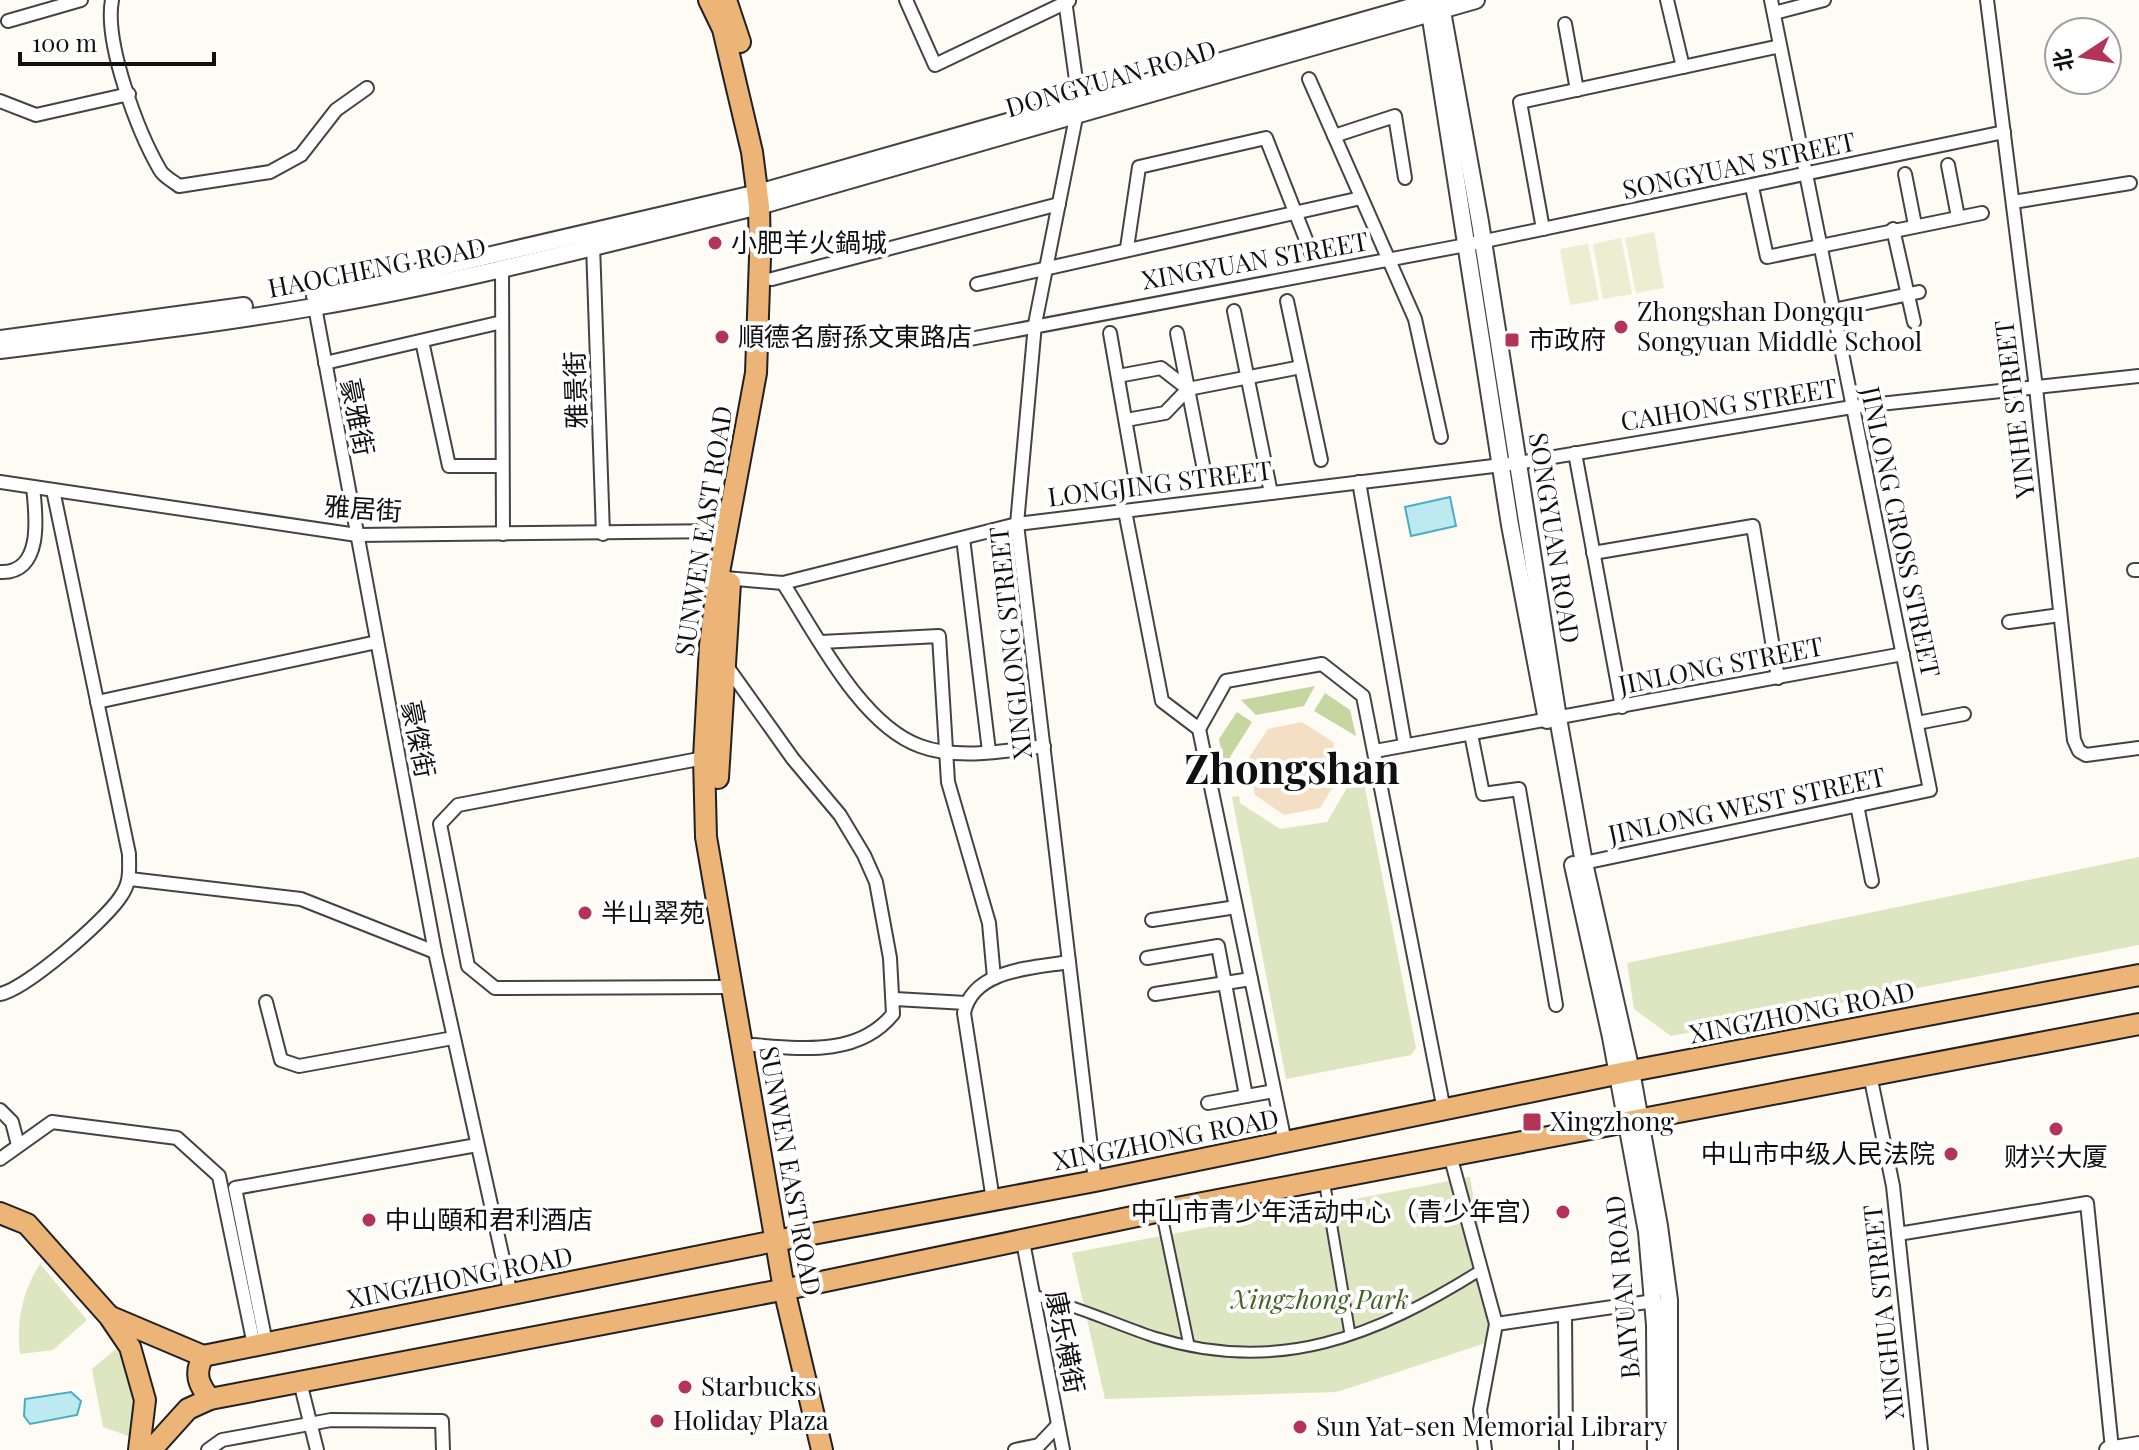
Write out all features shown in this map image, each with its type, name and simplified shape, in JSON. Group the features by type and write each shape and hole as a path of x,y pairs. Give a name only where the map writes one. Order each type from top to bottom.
{"main road":[{"name":"SUNWEN EAST ROAD","path":"709,0 723,29 764,198 772,279 768,375 710,646 704,758 706,837 729,987 782,1240"},
{"name":"SUNWEN EAST ROAD","path":"726,0 736,25 767,153 756,373 726,531 718,836 754,1045 790,1288 822,1450"},
{"name":"XINGZHONG ROAD","path":"203,1356 1095,1181 1624,1073 2139,975"},
{"path":"151,1450 188,1409 210,1399 1023,1242 1161,1211 2139,1024"},
{"path":"0,1213 27,1224 109,1316 130,1347 141,1375 145,1400 139,1450"},
{"name":"SUNWEN EAST ROAD","path":"790,1288 832,1450"},
{"path":"109,1316 203,1356 196,1369 199,1385 210,1399"}],"street":[{"path":"8,21 81,0"},
{"path":"112,0 110,15 119,71 162,173 179,186 270,172 301,155 336,110 367,88"},
{"path":"906,0 935,65 1068,1"},
{"name":"DONGYUAN ROAD","path":"764,198 1434,4 1476,0"},
{"path":"1667,0 1683,67"},
{"path":"1772,6 1824,0"},
{"name":"YINHE STREET","path":"1987,0 2036,388 2074,740 2079,751 2086,755 2139,748"},
{"name":"XINGLONG STREET","path":"1068,1 1077,108 1035,324 1017,524 1095,1181"},
{"name":"SONGYUAN ROAD","path":"1434,4 1474,243 1518,463 1552,719"},
{"name":"JINLONG CROSS STREET","path":"1772,6 1930,790"},
{"path":"1565,24 1577,90"},
{"path":"1543,229 1520,102 1780,46"},
{"path":"1309,79 1386,260 1415,319 1441,437"},
{"path":"0,101 36,115 129,94"},
{"path":"1334,136 1395,116 1405,178"},
{"name":"SONGYUAN STREET","path":"1474,243 2004,132"},
{"path":"1127,248 1139,167 1266,138 1312,255"},
{"path":"1948,165 1958,217"},
{"path":"1905,174 1915,225"},
{"path":"2013,202 2130,183"},
{"path":"1752,187 1767,257 1982,213"},
{"name":"HAOCHENG ROAD","path":"0,350 315,307 502,268 764,198"},
{"name":"HAOCHENG ROAD","path":"0,339 312,297 764,198"},
{"path":"977,284 1361,198"},
{"path":"772,279 1059,204"},
{"path":"1893,229 1914,294 1914,322"},
{"name":"SONGYUAN ROAD","path":"1474,243 1500,465 1624,1073"},
{"name":"XINGYUAN STREET","path":"954,342 1035,324 1474,243"},
{"name":"雅景街","path":"593,245 603,534"},
{"path":"502,268 503,534"},
{"path":"1833,310 1914,294"},
{"path":"1287,301 1321,460"},
{"name":"豪雅街","path":"315,307 357,535"},
{"path":"1234,311 1271,493"},
{"path":"325,363 502,322"},
{"path":"1110,333 1135,476"},
{"path":"1177,333 1203,465"},
{"path":"422,341 449,466 502,466"},
{"path":"1126,420 1165,413 1188,389 1301,367"},
{"path":"1118,376 1161,368 1188,389"},
{"name":"CAIHONG STREET","path":"1518,463 1852,407 2139,376"},
{"path":"1575,453 1622,707"},
{"name":"LONGJING STREET","path":"724,578 783,583 1017,524 1518,463"},
{"name":"雅居街","path":"0,482 357,535 726,531"},
{"path":"1359,482 1405,745"},
{"path":"0,572 21,564 34,550 37,522 33,487"},
{"path":"0,994 31,980 109,910 130,879 129,854 53,490"},
{"path":"1125,511 1162,701 1199,729"},
{"path":"1593,553 1753,526 1778,678"},
{"name":"豪傑街","path":"357,535 435,952 511,1295"},
{"path":"963,538 989,751"},
{"path":"783,583 878,721 920,747 946,751 1044,746"},
{"path":"2009,622 2060,615"},
{"path":"821,642 939,636 948,782 989,923 994,978"},
{"path":"97,702 377,642"},
{"path":"710,646 793,759 840,815 864,855 876,882 895,999 893,1014 882,1028 865,1039 818,1048 754,1045"},
{"name":"JINLONG STREET","path":"1375,751 1903,654"},
{"path":"1285,1142 1199,729 1226,681 1322,664 1363,696 1444,1110"},
{"path":"1917,723 1964,714"},
{"path":"1471,734 1483,794 1519,789 1556,1005"},
{"path":"704,758 458,805 440,824 468,966 495,988 729,987"},
{"name":"JINLONG WEST STREET","path":"1579,864 1930,790"},
{"path":"1857,805 1872,881"},
{"path":"130,879 301,899 435,952"},
{"path":"1152,920 1236,907"},
{"path":"1147,958 1218,946 1246,1096"},
{"path":"993,1200 964,1013 966,1003 973,992 994,978 1016,970 1069,962"},
{"path":"1155,994 1251,979"},
{"path":"895,999 966,1003"},
{"path":"266,1002 281,1060 299,1066 453,1038"},
{"name":"BAIYUAN ROAD","path":"1624,1073 1669,1300 1669,1450"},
{"name":"XINGHUA STREET","path":"1870,1075 1893,1186 1921,1450"},
{"path":"1208,1103 1274,1091"},
{"path":"0,1110 12,1122 18,1145"},
{"name":"BAIYUAN ROAD","path":"1634,1120 1654,1301 1656,1450"},
{"path":"0,1159 52,1122 177,1138 219,1176 260,1344"},
{"path":"260,1344 235,1188 477,1145"},
{"path":"1450,1155 1496,1324 1480,1410 1485,1450"},
{"path":"1324,1180 1350,1334"},
{"path":"1898,1234 2087,1203 2110,1450 2139,1445"},
{"path":"1161,1211 1189,1345"},
{"name":"康乐横街","path":"1023,1242 1063,1450"},
{"path":"1033,1295 1079,1306 1155,1337 1227,1353 1272,1355 1350,1334 1434,1299 1481,1270"},
{"path":"1496,1324 1654,1301"},
{"path":"1565,1314 1566,1448"},
{"path":"300,1382 317,1450"},
{"path":"208,1450 222,1440 331,1420 442,1421 443,1450"},
{"path":"1015,1450 1039,1445 1058,1425"}],"green space":[{"path":"1654,232 1664,288 1636,293 1625,238"},
{"path":"1621,238 1632,294 1603,299 1593,244"},
{"path":"1588,244 1599,300 1570,305 1560,249"},
{"path":"1315,686 1304,706 1256,715 1241,700"},
{"path":"1325,693 1350,710 1356,736 1314,711"},
{"path":"1237,712 1252,722 1230,757 1231,764 1224,765 1219,739"},
{"path":"1362,773 1416,1048 1411,1055 1286,1079 1232,797 1239,796 1240,803 1280,829 1327,822 1355,774"},
{"path":"2139,857 2139,945 1671,1036 1634,1009 1627,963"},
{"name":"Xingzhong Park","path":"1470,1177 1498,1339 1337,1392 1105,1399 1072,1253"},
{"path":"40,1264 87,1320 53,1350 20,1354 22,1308"},
{"path":"116,1349 131,1380 134,1438 103,1427 92,1369"}],"sand":[{"path":"1302,722 1333,742 1339,777 1320,808 1284,815 1255,795 1248,759 1268,729"}],"water":[{"path":"1450,497 1456,526 1411,536 1405,507"},
{"path":"71,1392 81,1401 77,1415 30,1424 24,1416 25,1399"}],"place":[{"name":"小肥羊火鍋城","path":"715,243"},
{"name":"Zhongshan Dongqu Songyuan Middle School","path":"1621,327"},
{"name":"順德名廚孫文東路店","path":"722,337"},
{"name":"市政府","path":"1512,340"},
{"name":"半山翠苑","path":"585,913"},
{"name":"Xingzhong","path":"1532,1122"},
{"name":"财兴大厦","path":"2056,1129"},
{"name":"中山市中级人民法院","path":"1951,1154"},
{"name":"中山市青少年活动中心（青少年宫）","path":"1563,1212"},
{"name":"中山頤和君利酒店","path":"369,1220"},
{"name":"Starbucks","path":"685,1387"},
{"name":"Holiday Plaza","path":"657,1421"},
{"name":"Sun Yat-sen Memorial Library","path":"1300,1427"}],"district":[{"name":"Zhongshan","path":"1292,769"}]}
